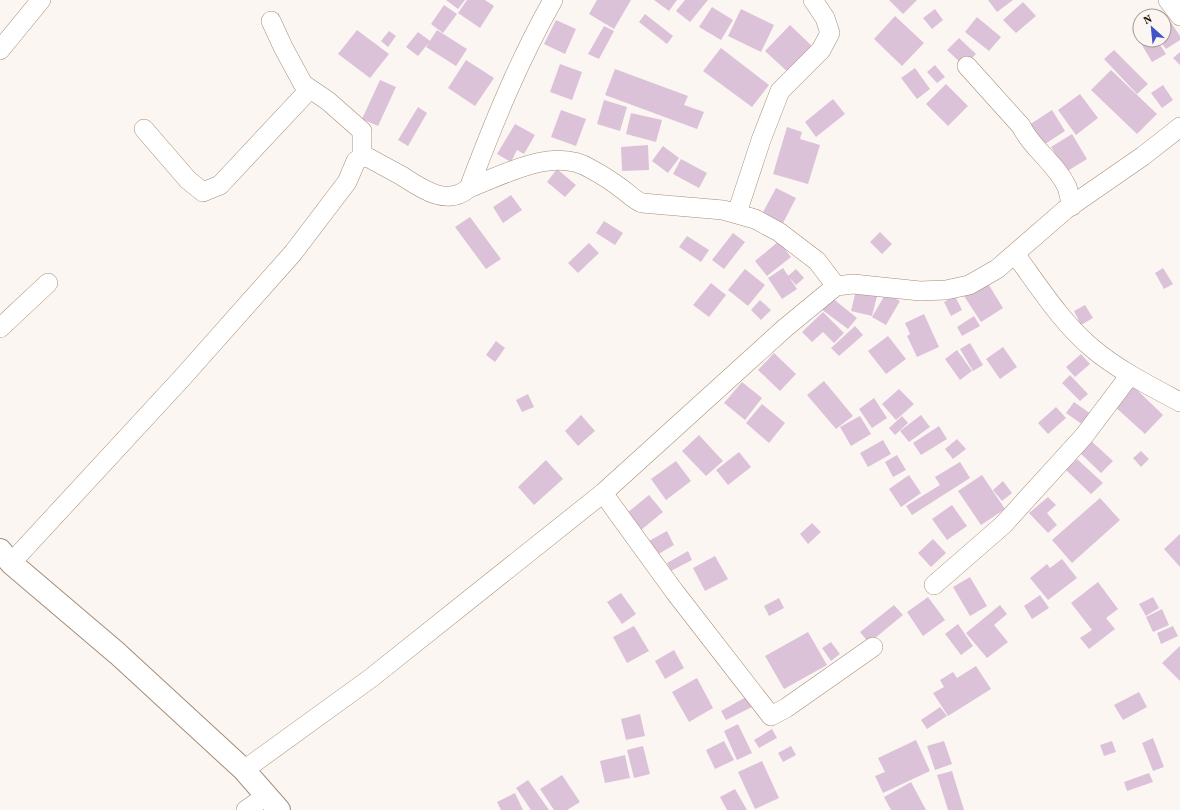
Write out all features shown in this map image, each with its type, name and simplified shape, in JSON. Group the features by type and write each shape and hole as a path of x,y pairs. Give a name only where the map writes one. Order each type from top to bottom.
{"street":[{"path":"0,50 41,0"},
{"path":"469,188 508,90 553,0"},
{"path":"737,213 761,140 780,91 821,50 830,33 825,18 812,0"},
{"path":"271,21 295,71 303,84 328,101 362,131 362,157"},
{"path":"967,66 1016,121 1026,137 1052,165 1066,187 1072,206"},
{"path":"144,129 188,180 203,192 220,185 310,89"},
{"path":"244,770 371,678 603,493 785,328 836,286 853,284 920,291 946,290 969,285 997,269 1072,206 1143,156 1180,126"},
{"path":"246,810 273,803 244,770 118,654 6,557 182,378 293,253 347,182 356,161 362,157 369,158 431,194 448,197 463,193 469,188 535,163 552,160 577,161 621,188 635,200 642,203 723,210 756,219 779,232 817,261 836,286"},
{"path":"1015,254 1058,313 1091,348 1130,375 1180,402"},
{"path":"0,328 48,283"},
{"path":"934,585 1003,525 1084,436 1130,375"},
{"path":"603,493 674,591 771,716 786,708 873,647"}],"building":[{"path":"446,0 465,0 458,9"},
{"path":"467,0 485,0 494,6 480,28 458,13"},
{"path":"597,0 631,0 614,29 589,14"},
{"path":"654,0 677,0 669,11"},
{"path":"685,0 708,0 690,22 676,11"},
{"path":"889,0 917,0 903,14"},
{"path":"988,0 1013,0 997,12"},
{"path":"1023,2 1036,16 1016,33 1003,20"},
{"path":"444,5 457,14 443,33 431,24"},
{"path":"712,7 733,20 721,40 699,27"},
{"path":"741,9 774,25 761,52 728,36"},
{"path":"935,9 943,20 932,29 923,18"},
{"path":"645,14 673,36 667,44 639,22"},
{"path":"895,16 924,43 902,66 874,39"},
{"path":"977,17 1001,37 989,51 965,32"},
{"path":"556,20 576,29 565,54 544,44"},
{"path":"1172,24 1180,36 1180,40 1172,45"},
{"path":"790,25 815,49 791,75 765,51"},
{"path":"604,26 614,31 599,59 588,54"},
{"path":"357,30 389,54 370,78 338,54"},
{"path":"437,30 467,49 456,66 426,47"},
{"path":"389,31 396,36 388,47 381,41"},
{"path":"418,32 430,41 418,56 406,47"},
{"path":"959,38 976,54 964,66 947,50"},
{"path":"721,48 769,85 752,107 703,71"},
{"path":"1144,48 1162,48 1166,54 1152,62"},
{"path":"1114,50 1148,84 1137,94 1104,59"},
{"path":"1180,52 1180,65 1173,58"},
{"path":"466,60 494,78 475,106 448,88"},
{"path":"560,64 582,72 572,100 550,92"},
{"path":"935,65 945,77 937,83 927,72"},
{"path":"915,68 930,89 917,99 901,78"},
{"path":"615,69 688,96 684,105 704,112 697,129 605,95"},
{"path":"1111,70 1157,114 1137,134 1091,90"},
{"path":"380,80 396,87 378,126 362,119"},
{"path":"946,84 968,106 948,126 926,104"},
{"path":"1163,85 1173,100 1162,108 1151,93"},
{"path":"1080,94 1098,118 1076,135 1058,110"},
{"path":"833,99 845,114 816,137 805,122"},
{"path":"604,100 627,107 620,131 597,124"},
{"path":"418,107 427,113 408,146 398,140"},
{"path":"561,110 586,119 576,146 551,137"},
{"path":"1052,110 1065,131 1042,146 1029,125"},
{"path":"631,113 662,120 656,142 626,134"},
{"path":"515,124 535,135 524,154 517,150 511,162 497,154"},
{"path":"787,127 802,132 800,139 820,145 808,184 773,174"},
{"path":"1072,134 1087,159 1066,172 1051,147"},
{"path":"648,145 649,170 622,171 621,147"},
{"path":"663,146 679,158 668,173 652,161"},
{"path":"681,159 707,173 699,188 673,174"},
{"path":"557,169 576,185 565,197 547,182"},
{"path":"776,188 796,198 782,225 762,214"},
{"path":"511,195 522,210 503,223 493,207"},
{"path":"470,217 501,259 486,269 455,227"},
{"path":"604,221 623,233 615,245 596,233"},
{"path":"880,232 892,244 882,254 870,242"},
{"path":"733,233 745,242 724,269 712,260"},
{"path":"687,236 709,250 701,262 679,247"},
{"path":"779,241 791,257 767,276 755,261"},
{"path":"589,243 599,253 578,273 568,263"},
{"path":"783,268 797,289 782,299 768,278"},
{"path":"1163,268 1173,284 1164,289 1155,273"},
{"path":"745,269 765,285 748,306 728,290"},
{"path":"796,269 804,278 796,285 788,276"},
{"path":"987,282 1003,308 981,322 964,296"},
{"path":"711,283 726,295 709,317 693,305"},
{"path":"857,286 878,292 872,316 851,311"},
{"path":"886,293 900,301 886,325 872,317"},
{"path":"955,296 962,310 951,316 944,302"},
{"path":"831,297 857,318 848,329 821,309"},
{"path":"760,300 771,310 761,320 751,310"},
{"path":"1085,305 1093,318 1081,325 1074,311"},
{"path":"823,312 844,333 834,343 823,332 812,342 802,332"},
{"path":"924,314 939,347 917,357 907,336 910,334 905,323"},
{"path":"974,316 980,326 962,336 957,327"},
{"path":"855,326 863,335 839,356 831,348"},
{"path":"888,336 906,359 886,374 868,351"},
{"path":"496,341 505,348 495,362 486,355"},
{"path":"970,343 983,365 973,371 960,349"},
{"path":"1003,347 1017,367 1000,379 986,359"},
{"path":"957,350 972,371 960,380 945,359"},
{"path":"774,353 796,374 780,391 758,370"},
{"path":"1081,354 1090,364 1075,377 1066,367"},
{"path":"1070,375 1088,394 1080,401 1062,383"},
{"path":"824,381 853,416 836,429 807,395"},
{"path":"742,382 762,398 745,420 724,403"},
{"path":"1132,385 1163,415 1145,434 1113,405"},
{"path":"899,389 914,404 896,420 882,404"},
{"path":"528,394 534,407 522,412 516,400"},
{"path":"874,398 887,418 872,428 859,409"},
{"path":"1074,402 1091,414 1083,425 1066,413"},
{"path":"762,404 785,423 769,443 746,423"},
{"path":"1056,407 1066,418 1048,434 1038,423"},
{"path":"581,415 595,431 578,446 565,431"},
{"path":"921,415 930,427 909,442 900,431"},
{"path":"860,416 871,434 851,446 840,427"},
{"path":"902,416 908,423 895,435 889,428"},
{"path":"939,426 947,439 921,455 913,443"},
{"path":"699,435 723,461 706,476 682,451"},
{"path":"1088,438 1113,461 1101,473 1077,450"},
{"path":"957,439 966,449 953,459 945,449"},
{"path":"883,440 891,454 868,467 860,453"},
{"path":"1141,451 1149,459 1141,467 1133,458"},
{"path":"739,452 751,467 728,485 716,470"},
{"path":"897,455 906,470 893,477 885,462"},
{"path":"1077,459 1103,483 1091,494 1066,470"},
{"path":"546,460 563,479 534,505 518,487"},
{"path":"676,461 691,481 666,500 651,479"},
{"path":"960,462 970,478 912,515 906,506 940,485 935,477"},
{"path":"909,475 921,493 901,507 889,489"},
{"path":"982,475 1005,509 981,525 958,491"},
{"path":"1003,481 1012,493 1002,501 993,490"},
{"path":"649,495 663,512 641,530 627,513"},
{"path":"1048,497 1056,505 1047,513 1057,525 1048,533 1029,513"},
{"path":"1100,498 1120,520 1072,563 1052,540"},
{"path":"952,505 967,526 947,540 932,519"},
{"path":"812,523 821,532 808,544 800,534"},
{"path":"667,531 674,545 655,556 647,542"},
{"path":"1180,534 1180,567 1164,549"},
{"path":"933,539 946,553 931,567 918,553"},
{"path":"688,551 692,560 671,571 667,563"},
{"path":"715,556 728,579 705,591 693,568"},
{"path":"1062,559 1077,578 1048,600 1030,578 1047,564 1050,568"},
{"path":"970,577 987,606 970,616 953,587"},
{"path":"1098,582 1118,609 1106,618 1115,629 1089,649 1080,638 1092,630 1071,603"},
{"path":"621,593 636,614 622,624 607,602"},
{"path":"1040,595 1049,608 1032,619 1024,606"},
{"path":"928,597 945,620 923,636 907,612"},
{"path":"1153,597 1159,608 1146,616 1139,604"},
{"path":"779,598 784,608 769,616 764,606"},
{"path":"894,605 903,615 869,643 860,632"},
{"path":"1000,605 1007,614 994,625 1008,642 987,658 966,633"},
{"path":"1162,609 1169,625 1153,632 1146,617"},
{"path":"958,624 973,646 961,655 945,634"},
{"path":"634,626 649,651 627,663 613,637"},
{"path":"1173,626 1178,636 1161,644 1157,633"},
{"path":"808,632 827,665 784,689 765,656"},
{"path":"831,642 840,654 831,661 822,648"},
{"path":"1180,646 1180,681 1162,663"},
{"path":"674,650 684,668 665,679 655,661"},
{"path":"976,666 991,689 948,716 933,693 944,687 940,680 953,672 957,678"},
{"path":"697,678 713,708 689,722 672,692"},
{"path":"1139,692 1147,707 1123,720 1114,705"},
{"path":"746,697 752,707 726,720 721,711"},
{"path":"940,707 947,716 927,729 921,720"},
{"path":"640,714 645,736 626,740 621,719"},
{"path":"738,724 752,753 737,760 724,731"},
{"path":"772,729 777,738 759,748 754,740"},
{"path":"1153,738 1164,767 1153,771 1142,743"},
{"path":"916,740 930,771 883,793 875,776 885,772 878,758"},
{"path":"724,741 734,760 715,769 706,750"},
{"path":"944,741 952,764 935,770 927,746"},
{"path":"1112,741 1116,752 1104,756 1100,745"},
{"path":"643,746 650,774 634,778 627,750"},
{"path":"791,746 796,755 783,762 778,753"},
{"path":"625,755 630,778 605,783 600,761"},
{"path":"762,761 779,798 755,809 738,772"},
{"path":"952,771 964,810 948,810 937,775"},
{"path":"1149,773 1153,782 1127,791 1124,782"},
{"path":"562,775 580,802 567,810 554,810 540,789"},
{"path":"528,780 549,810 531,810 516,788"},
{"path":"911,782 926,810 891,810 884,797"},
{"path":"735,789 747,810 727,810 720,797"},
{"path":"515,793 523,810 501,810 497,802"}]}
